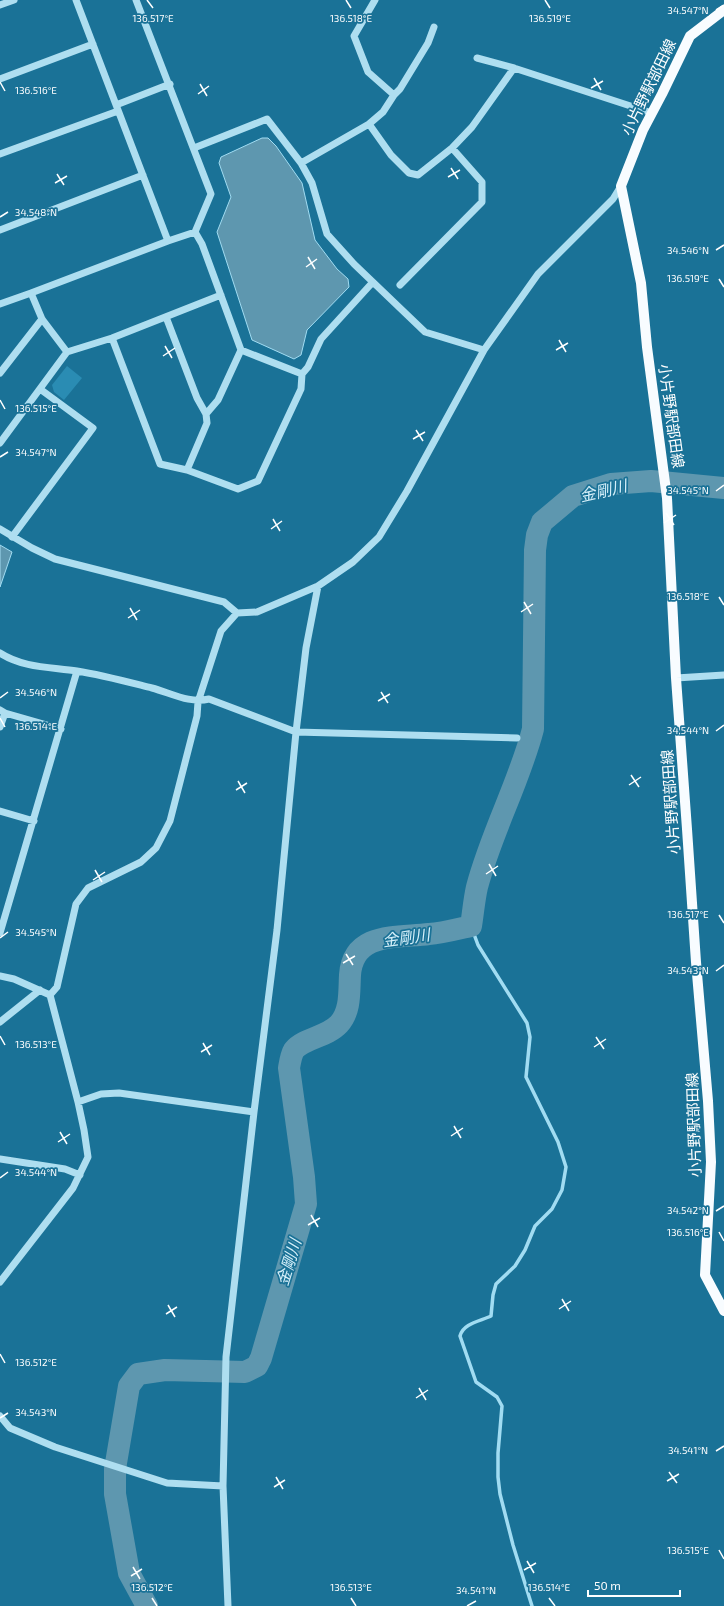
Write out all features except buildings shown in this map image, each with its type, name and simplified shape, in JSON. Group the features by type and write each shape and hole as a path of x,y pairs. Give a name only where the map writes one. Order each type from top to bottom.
{"main road":[{"name":"小片野駅部田線","path":"724,10 690,36 643,130 621,186 641,283 647,347 667,498 676,678 695,954 708,1101 711,1162 705,1275 724,1311"}],"street":[{"path":"0,5 14,0"},
{"path":"76,0 168,241"},
{"path":"0,304 195,232 211,194 170,84 136,0"},
{"path":"375,0 354,36 368,72 394,95"},
{"path":"301,163 369,124 383,112 394,95 400,89 428,43 434,27"},
{"path":"0,79 93,44"},
{"path":"477,58 514,68 652,113"},
{"path":"369,124 391,155 409,173 418,176 452,148 472,127 514,68"},
{"path":"0,154 117,108 170,84"},
{"path":"194,148 267,119 301,163 312,183 327,234 372,283 425,332 484,350"},
{"path":"400,285 482,202 482,182 452,148"},
{"path":"0,230 143,175"},
{"path":"0,529 32,548 56,559 224,602 237,612 257,612 318,586 353,562 379,537 407,490 484,350 538,274 613,199 621,186"},
{"path":"195,232 202,244 241,350 218,400 206,414"},
{"path":"112,338 160,464 187,470 238,489 258,481 301,389 302,374 308,367 321,339 372,283"},
{"path":"31,293 42,319 67,352"},
{"path":"0,443 67,352 112,338 221,295"},
{"path":"166,317 197,398 206,414 207,423 187,470"},
{"path":"0,373 42,319"},
{"path":"241,350 302,374"},
{"path":"12,537 93,428 40,389"},
{"path":"228,1606 223,1486 226,1357 254,1112 277,930 296,732 306,648 318,586"},
{"path":"50,995 57,987 76,904 88,888 141,862 156,848 170,821 198,716 198,702 221,631 237,612"},
{"path":"0,653 8,658 35,666 77,671 153,688 198,702 209,699 296,732 517,738"},
{"path":"0,933 3,910 34,821 77,671"},
{"path":"676,678 724,675"},
{"path":"0,727 2,711 60,729"},
{"path":"0,811 34,821"},
{"path":"0,976 14,979 50,995 78,1102 88,1157 73,1188 0,1282"},
{"path":"0,1022 40,990"},
{"path":"78,1102 101,1094 119,1093 254,1112"},
{"path":"0,1159 65,1169 80,1175"},
{"path":"0,1416 10,1428 55,1447 167,1483 223,1486"}],"shaded area":[{"path":"262,138 268,138 276,146 302,183 315,240 337,269 348,279 349,287 307,330 301,355 294,359 252,340 217,232 231,197 219,163 221,157"},
{"path":"67,366 82,378 64,400 54,392 52,385"},
{"path":"0,545 12,552 0,587"}],"waterway":[{"name":"金剛川","path":"147,1606 129,1573 115,1494 115,1469 129,1386 138,1374 165,1370 245,1372 257,1366 261,1358 306,1204 304,1177 289,1068 293,1052 298,1046 328,1032 343,1019 349,1001 350,975 353,961 359,951 368,944 391,937 445,932 471,926 477,887 483,867 520,769 533,729 535,550 537,535 542,522 573,496 611,484 651,481 724,488"},
{"path":"471,926 478,945 527,1023 530,1037 526,1077 558,1142 566,1167 562,1190 552,1209 535,1226 525,1250 515,1266 496,1284 493,1295 491,1316 468,1325 460,1336 476,1382 497,1397 502,1406 498,1453 500,1494 513,1545 532,1606"}]}
